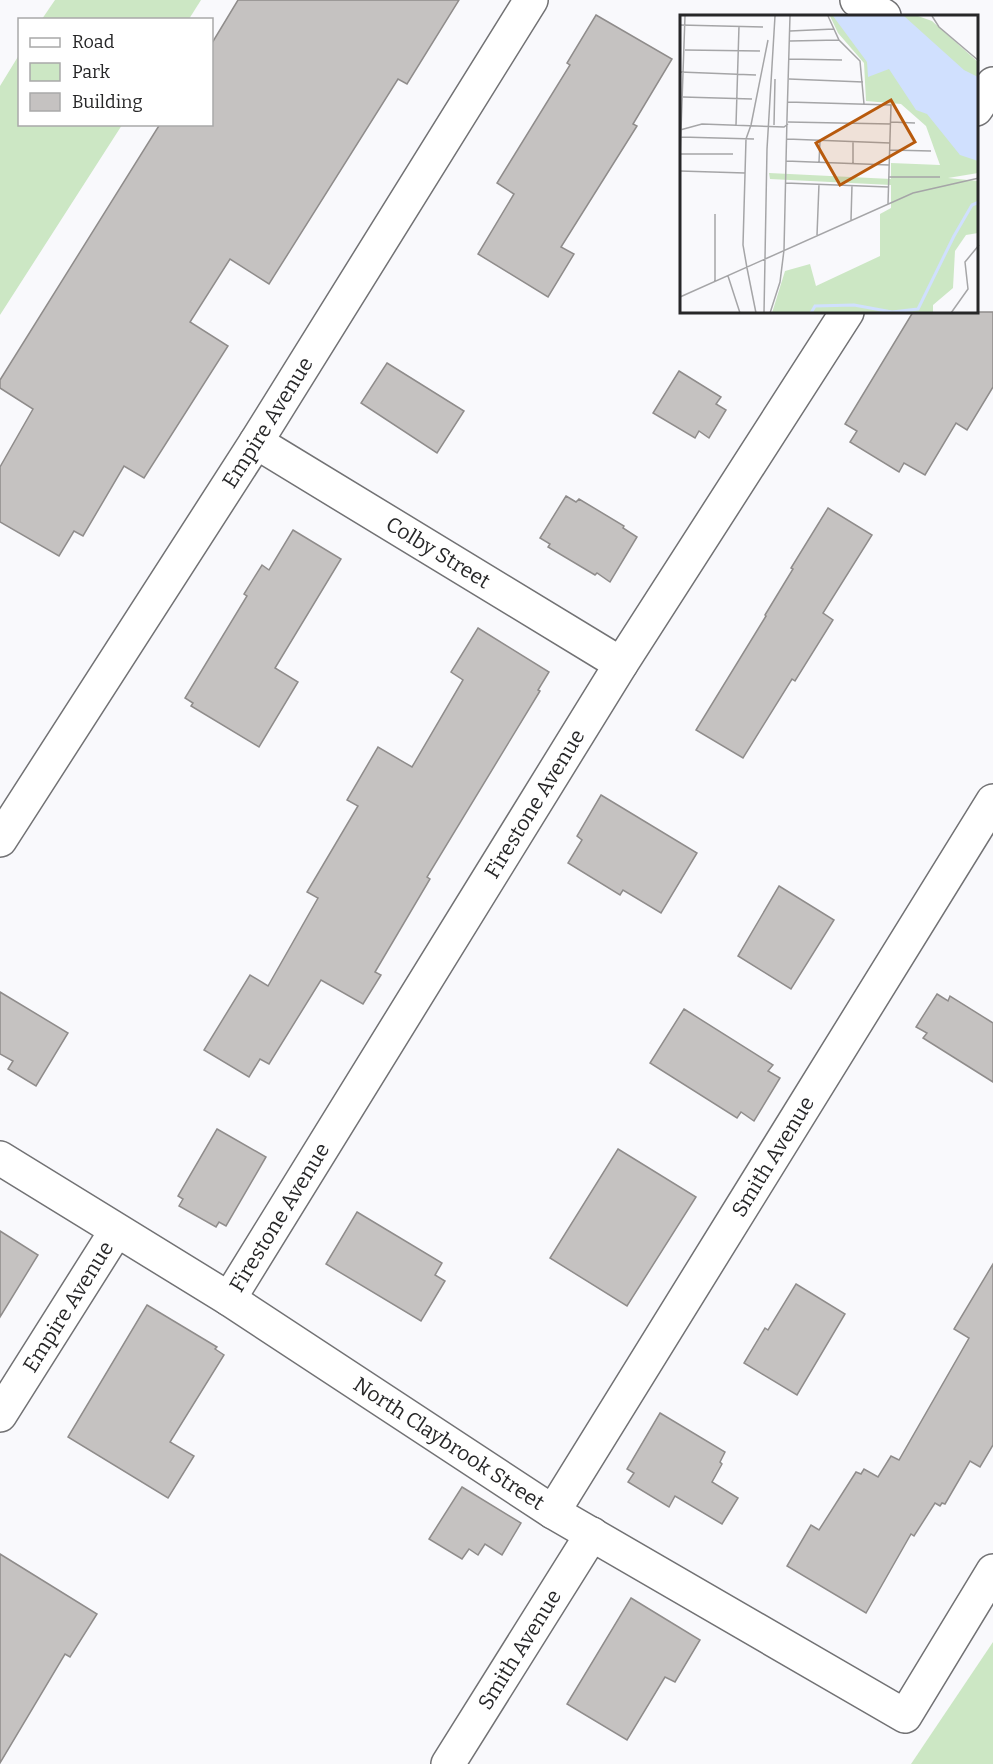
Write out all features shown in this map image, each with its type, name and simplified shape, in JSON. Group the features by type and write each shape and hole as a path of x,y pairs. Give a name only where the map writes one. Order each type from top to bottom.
{"street":[{"name":"Empire Avenue","path":"0,840 256,442 531,0"},
{"path":"857,0 882,15"},
{"path":"978,73 993,83 978,107"},
{"name":"Firestone Avenue","path":"229,1299 621,664 846,314"},
{"name":"Colby Street","path":"256,442 621,664"},
{"name":"Smith Avenue","path":"553,1512 993,801"},
{"name":"North Claybrook Street","path":"0,1158 229,1299 553,1512 905,1716 993,1571"},
{"name":"Empire Avenue","path":"0,1415 116,1231"},
{"name":"Smith Avenue","path":"448,1764 592,1534"}],"green space":[{"path":"55,0 201,0 190,18 43,18"},
{"path":"18,57 18,126 121,126 0,315 0,86"},
{"path":"993,1642 993,1764 911,1764"}],"building":[{"path":"238,0 459,0 407,84 398,79 269,284 230,259 190,322 228,346 144,478 124,466 83,536 74,531 59,556 0,522 0,467 33,409 0,388 0,380 159,126 213,126 213,41"},
{"path":"596,15 672,59 633,124 637,126 561,247 574,254 548,297 478,254 514,194 497,183 570,65 567,63"},
{"path":"993,312 993,387 967,430 956,423 925,475 904,463 899,472 850,442 857,431 845,424 912,314"},
{"path":"387,363 464,411 437,453 361,403"},
{"path":"679,371 721,397 716,404 726,410 709,438 699,431 695,438 653,413"},
{"path":"566,496 576,502 579,499 624,526 623,528 637,537 610,582 548,547 550,544 540,538"},
{"path":"828,508 872,535 823,613 833,620 795,681 792,679 743,758 696,730 766,616 793,569 791,568"},
{"path":"293,530 341,559 275,668 298,682 259,747 191,706 193,703 185,698 247,596 244,594 262,565 269,570"},
{"path":"478,628 549,672 538,690 540,691 427,877 430,879 375,972 381,975 363,1004 321,980 269,1064 260,1059 249,1077 204,1050 250,975 268,986 318,898 307,892 358,806 347,800 378,747 412,767 463,680 451,672"},
{"path":"601,795 697,853 661,913 623,890 620,895 568,863 582,840 577,836"},
{"path":"779,886 834,920 791,989 738,956"},
{"path":"0,992 68,1033 36,1086 8,1069 13,1061 0,1054"},
{"path":"937,994 948,1001 950,996 993,1023 993,1082 923,1038 927,1033 916,1027"},
{"path":"684,1009 773,1065 768,1071 780,1078 754,1121 741,1112 737,1118 650,1063"},
{"path":"217,1129 266,1157 226,1226 219,1222 216,1227 179,1206 183,1199 178,1196"},
{"path":"618,1149 696,1197 627,1306 550,1258"},
{"path":"357,1212 442,1263 435,1275 445,1281 421,1321 326,1264"},
{"path":"0,1231 38,1255 0,1317"},
{"path":"993,1264 993,1445 980,1467 970,1461 945,1504 942,1503 940,1506 935,1503 914,1536 911,1534 866,1613 787,1566 811,1525 819,1530 856,1472 861,1474 864,1469 878,1477 891,1456 899,1460 969,1338 954,1329"},
{"path":"796,1284 845,1314 797,1395 744,1363 765,1328 768,1330"},
{"path":"147,1305 217,1347 215,1349 224,1355 170,1442 194,1456 168,1498 68,1437"},
{"path":"660,1413 725,1452 720,1462 722,1464 712,1482 738,1498 722,1524 675,1496 669,1507 628,1482 634,1473 627,1469"},
{"path":"462,1487 521,1523 502,1555 485,1544 478,1555 469,1549 462,1559 429,1539"},
{"path":"0,1554 97,1614 70,1657 65,1654 0,1763"},
{"path":"631,1598 700,1640 675,1682 665,1677 627,1740 567,1704"}]}
